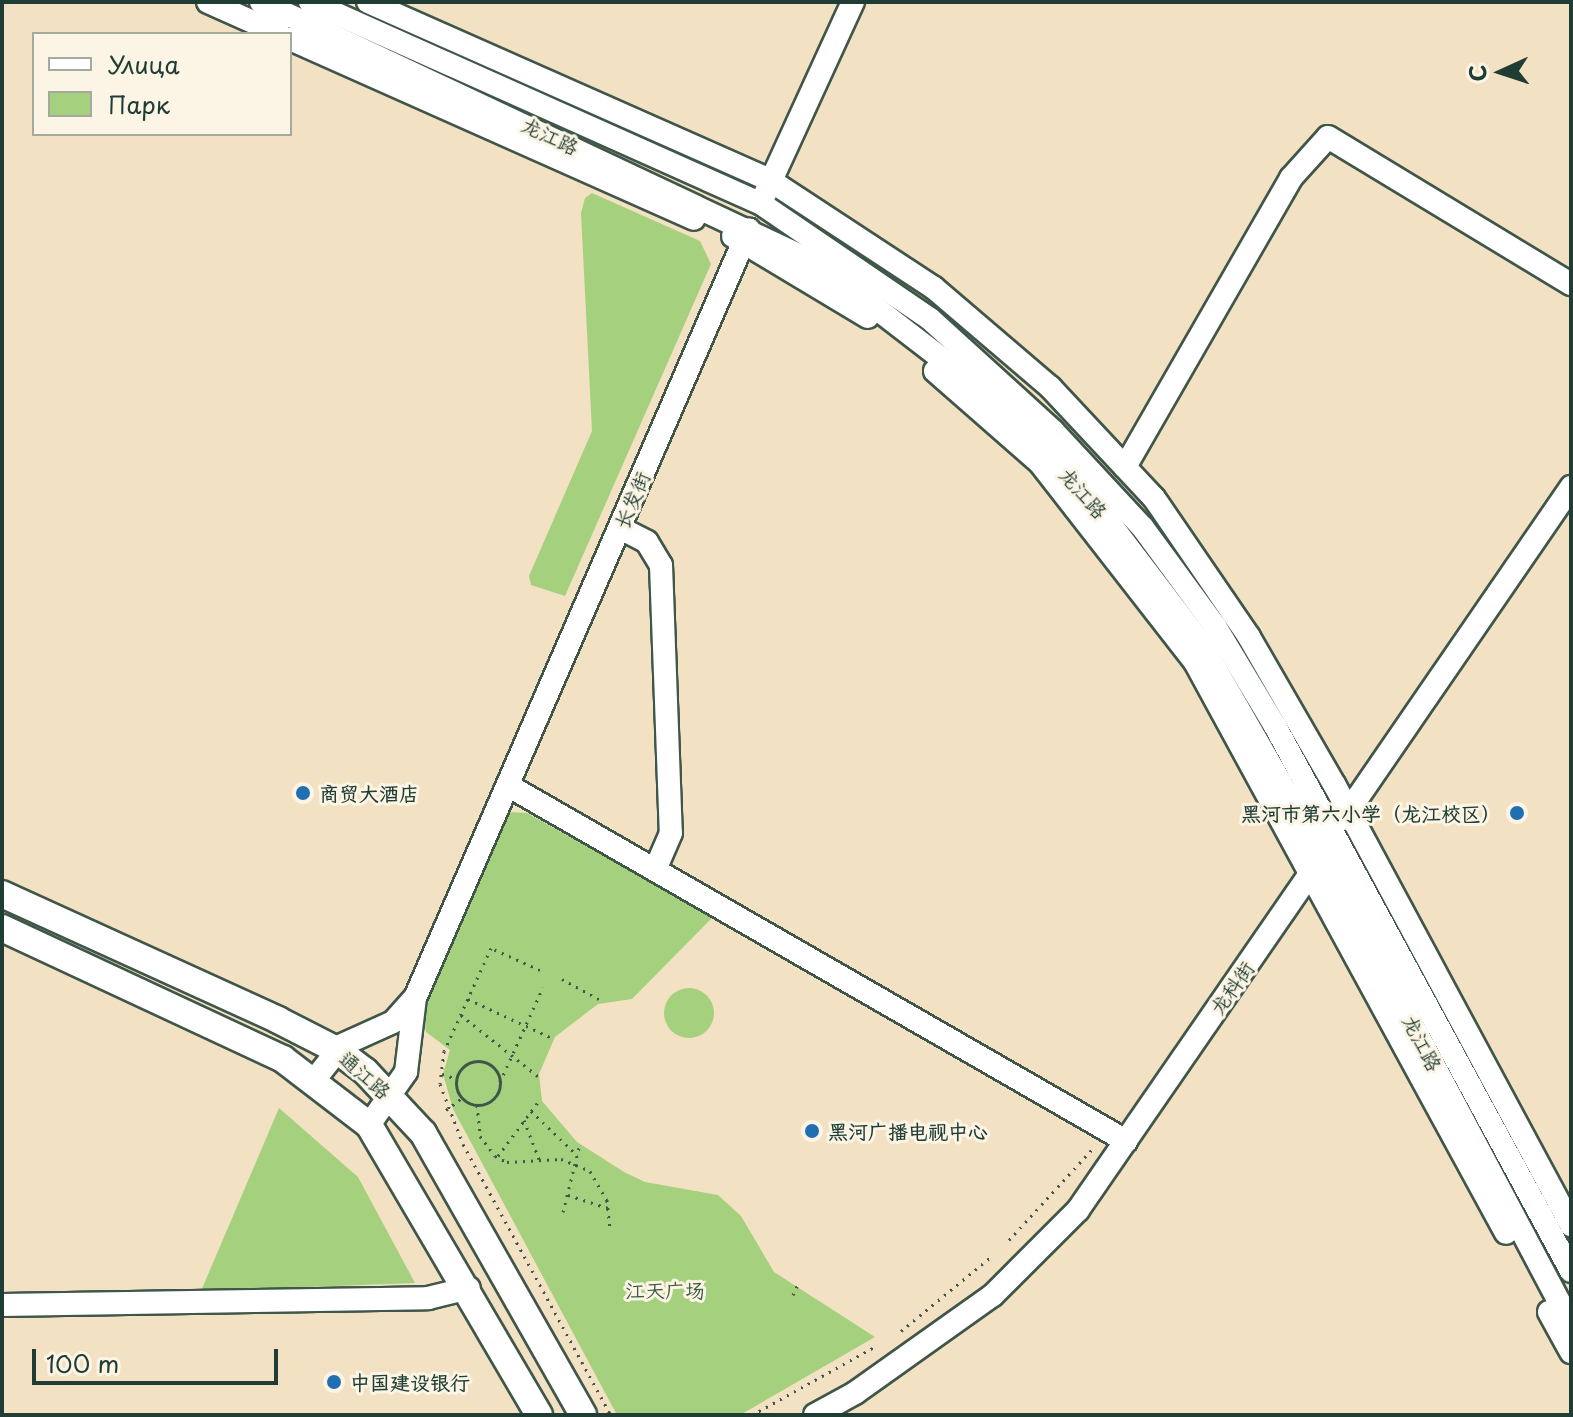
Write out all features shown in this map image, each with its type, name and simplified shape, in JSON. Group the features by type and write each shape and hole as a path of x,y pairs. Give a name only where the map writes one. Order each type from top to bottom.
{"main road":[{"name":"通江路","path":"2,894 337,1050 391,1096 430,1144 583,1415"},
{"name":"通江路","path":"2,928 177,1005 315,1079 369,1125 469,1288 539,1415"}],"street":[{"path":"208,2 276,32"},
{"name":"龙江路","path":"261,2 747,235 820,265 994,399 1092,500 1200,642 1328,845 1571,1271"},
{"name":"龙江路","path":"310,2 760,203 930,319 1013,391 1143,528 1215,626 1571,1324"},
{"path":"368,2 771,181 934,288 1050,387 1154,498 1249,637 1348,809 1571,1225"},
{"name":"长发街","path":"369,1125 406,1072 415,998 760,203 853,2"},
{"path":"292,40 747,235 888,330 1040,463 1195,662 1571,1352"},
{"path":"1125,467 1291,178 1328,137 1571,284"},
{"name":"龙科街","path":"815,1415 855,1393 993,1295 1078,1210 1310,875 1348,809 1571,487"},
{"path":"620,528 647,542 661,565 671,833 655,870"},
{"path":"509,786 1126,1141"},
{"name":"长发街","path":"315,1079 337,1050 393,1022 415,998"},
{"path":"2,1305 428,1298 469,1288"}],"path":[{"path":"540,970 491,948 444,1051 440,1073 446,1110 611,1415"},
{"path":"562,979 604,1002"},
{"path":"462,1098 477,1105 495,1098 543,987"},
{"path":"468,999 554,1039"},
{"path":"461,1015 539,1077"},
{"path":"462,1098 457,1079 465,1066 478,1061 491,1065 500,1082"},
{"path":"440,1073 457,1079"},
{"path":"446,1110 462,1098"},
{"path":"497,1157 541,1098"},
{"path":"477,1105 480,1136 497,1157 507,1162 539,1159 575,1164 601,1183 610,1229"},
{"path":"531,1111 577,1155"},
{"path":"524,1120 539,1159"},
{"path":"563,1212 580,1144"},
{"path":"1009,1240 1096,1145"},
{"path":"568,1195 608,1208"},
{"path":"901,1331 992,1256"},
{"path":"793,1295 797,1286"},
{"path":"752,1415 876,1346"}],"green space":[{"path":"592,193 700,241 711,264 565,596 531,585 529,576 592,431 581,213 585,198"},
{"name":"江天广场","path":"509,812 527,813 713,917 632,999 598,1004 555,1037 539,1074 542,1101 577,1142 624,1172 645,1182 718,1195 741,1216 774,1272 875,1337 740,1415 617,1415 453,1109 443,1074 450,1050 426,1032 423,1010"},
{"path":"689,988 707,995 714,1013 707,1031 689,1038 671,1031 664,1013 671,995"},
{"path":"279,1108 358,1177 415,1283 201,1291"}],"place":[{"name":"商贸大酒店","path":"303,793"},
{"name":"黑河市第六小学（龙江校区）","path":"1517,813"},
{"name":"黑河广播电视中心","path":"812,1131"},
{"name":"中国建设银行","path":"334,1382"}]}
